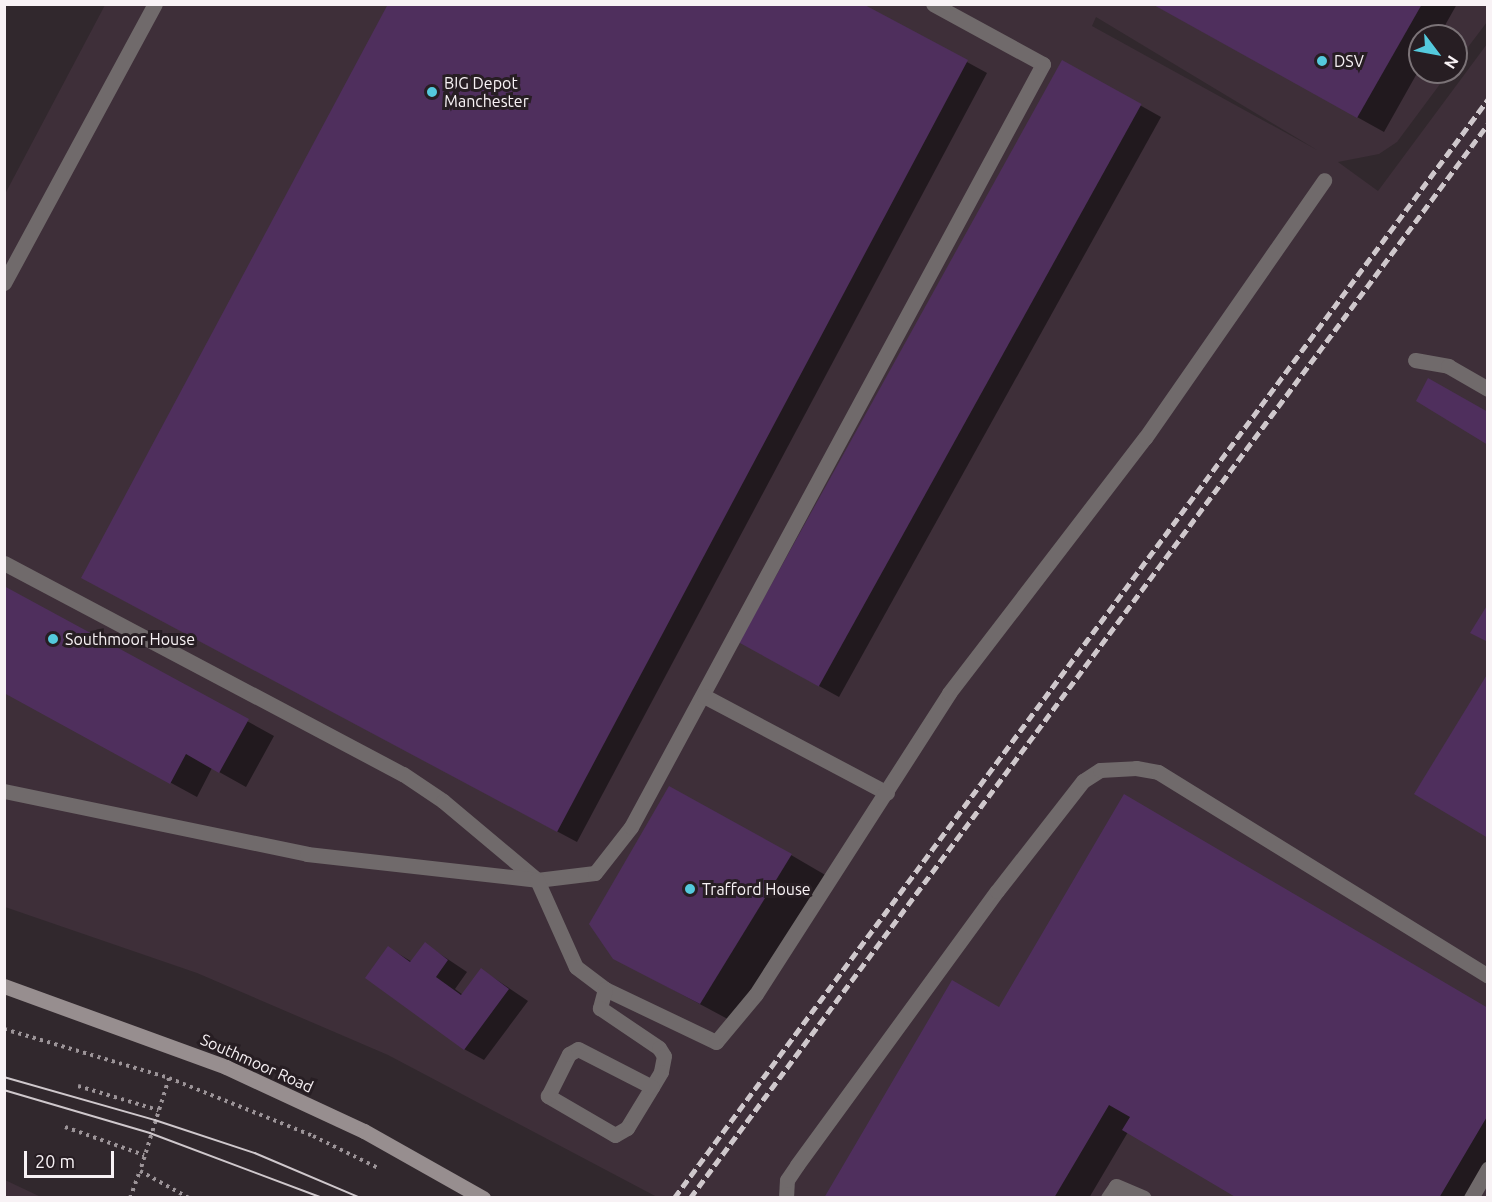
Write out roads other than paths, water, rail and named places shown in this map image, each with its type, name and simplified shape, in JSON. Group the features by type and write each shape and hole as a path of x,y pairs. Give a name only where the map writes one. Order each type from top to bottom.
{"street":[{"name":"Southmoor Road","path":"4,986 226,1067 363,1131 483,1197"}],"lane":[{"path":"4,283 155,4"},
{"path":"4,791 307,854 537,880 595,873 631,827 704,696 1043,64 933,4"},
{"path":"4,563 403,774 443,801 537,880 576,967 605,989 716,1042 756,994 949,693 1145,438 1324,180"},
{"path":"1415,360 1448,366 1488,389"},
{"path":"704,696 887,793"},
{"path":"786,1197 787,1180 796,1165 997,891 1083,781 1100,770 1136,768 1158,772 1488,976"},
{"path":"605,989 600,1008 652,1042 664,1056 652,1087 627,1128 615,1135 548,1096 569,1054 578,1049 652,1087"},
{"path":"1471,1197 1488,1168"},
{"path":"1108,1197 1116,1186 1144,1197"}],"tram line":[{"path":"4,1077 155,1120 255,1153 361,1198"},
{"path":"4,1090 150,1133 323,1198"}],"railway":[{"path":"674,1198 1488,99"},
{"path":"690,1198 1488,124"}],"place":[{"name":"DSV","path":"1322,61"},
{"name":"BIG Depot Manchester","path":"432,92"},
{"name":"Southmoor House","path":"53,639"},
{"name":"Trafford House","path":"690,889"}]}
